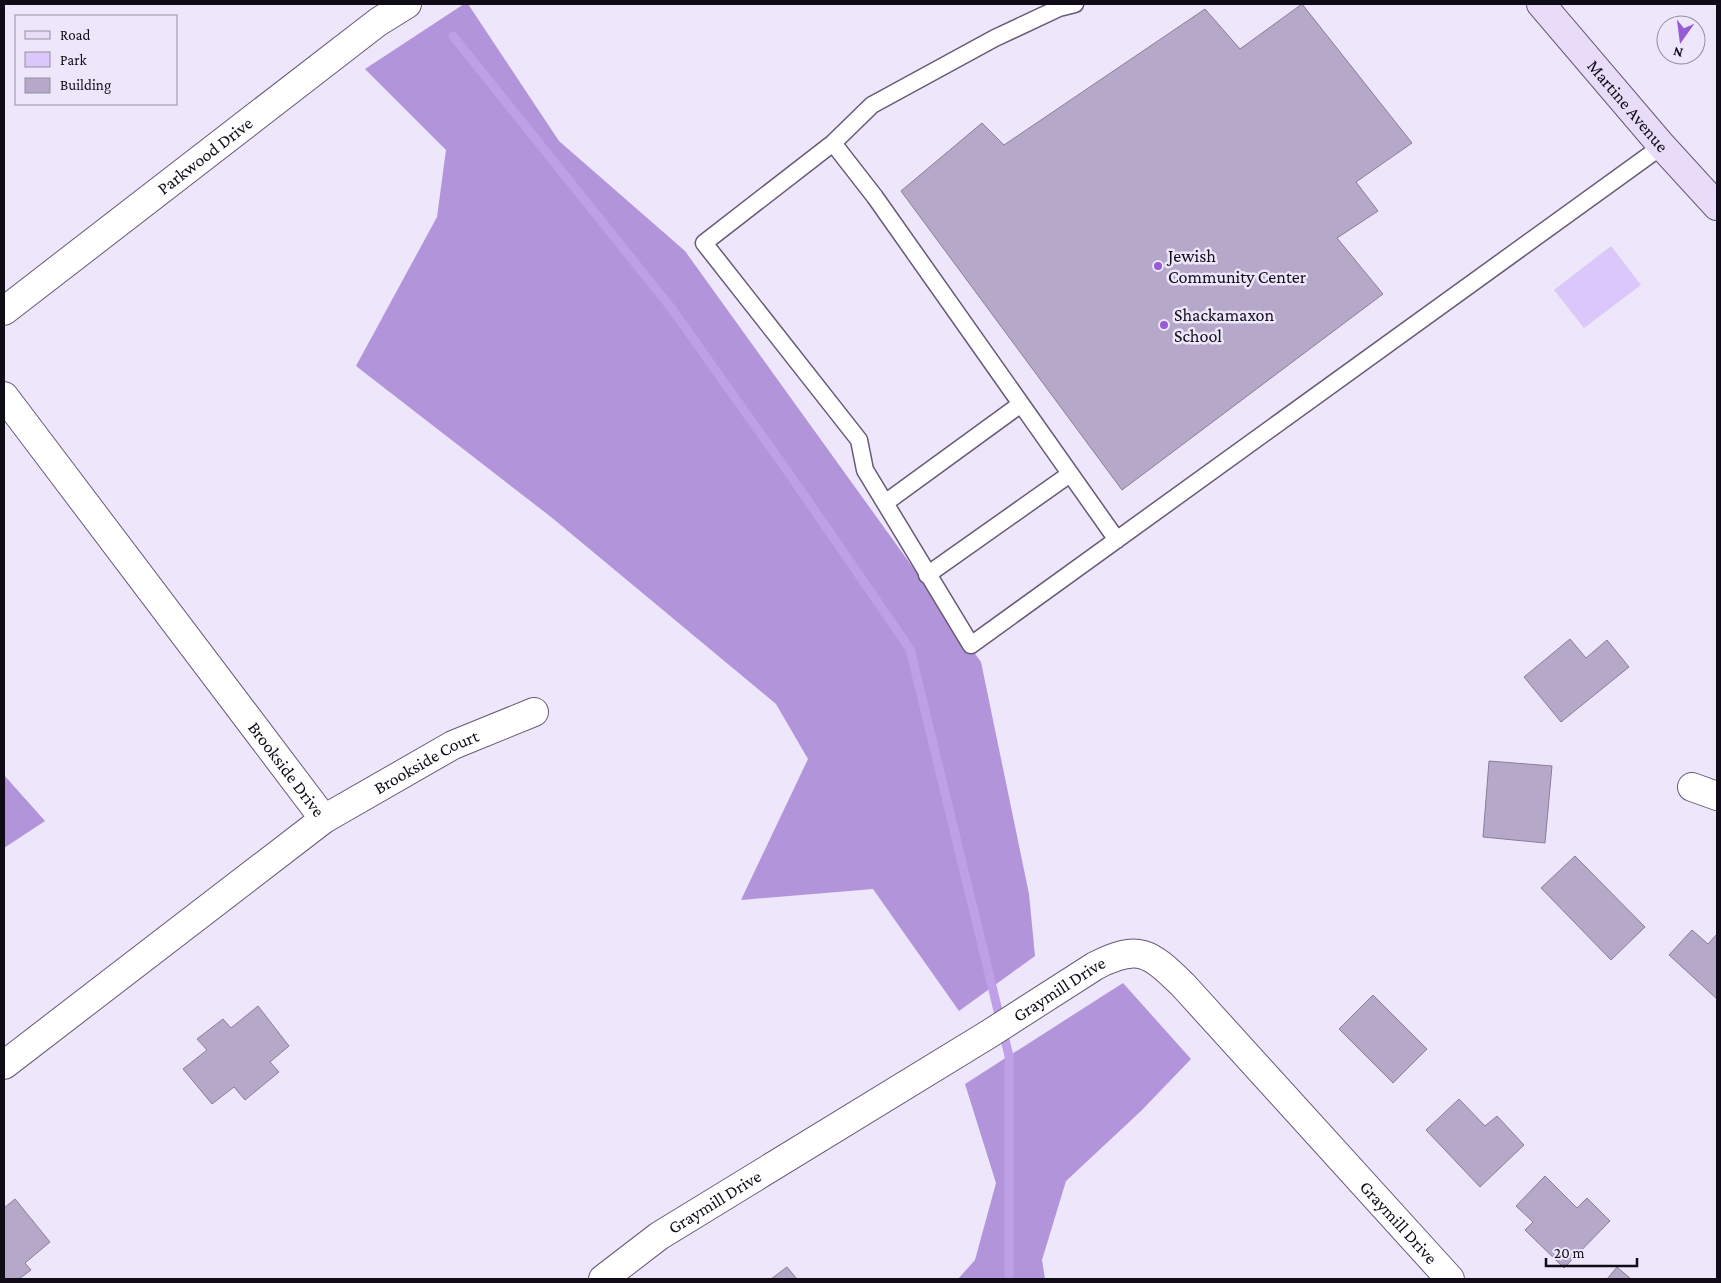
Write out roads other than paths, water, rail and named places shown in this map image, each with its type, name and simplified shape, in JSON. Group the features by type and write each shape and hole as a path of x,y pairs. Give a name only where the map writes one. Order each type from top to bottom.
{"main road":[{"name":"Martine Avenue","path":"1541,4 1662,146 1717,206"}],"street":[{"name":"Parkwood Drive","path":"4,311 378,22 407,4"},
{"name":"Brookside Drive","path":"4,396 324,819 4,1065"},
{"name":"Brookside Court","path":"324,819 453,746 534,712"},
{"name":"Graymill Drive","path":"603,1279 659,1236 989,1034 1032,1005 1112,957 1129,952 1141,953 1154,958 1183,985 1450,1279"}],"lane":[{"path":"1075,4 1059,8 995,38 872,105 834,143 704,243 859,440 864,470 971,645 1662,146"},
{"path":"834,143 1117,540"},
{"path":"885,503 1021,404"},
{"path":"927,575 1070,474"}],"waterway":[{"path":"453,36 672,309 795,482 910,649 1009,1056 1009,1279"}],"place":[{"name":"Jewish Community Center","path":"1158,266"},
{"name":"Shackamaxon School","path":"1164,325"}]}
